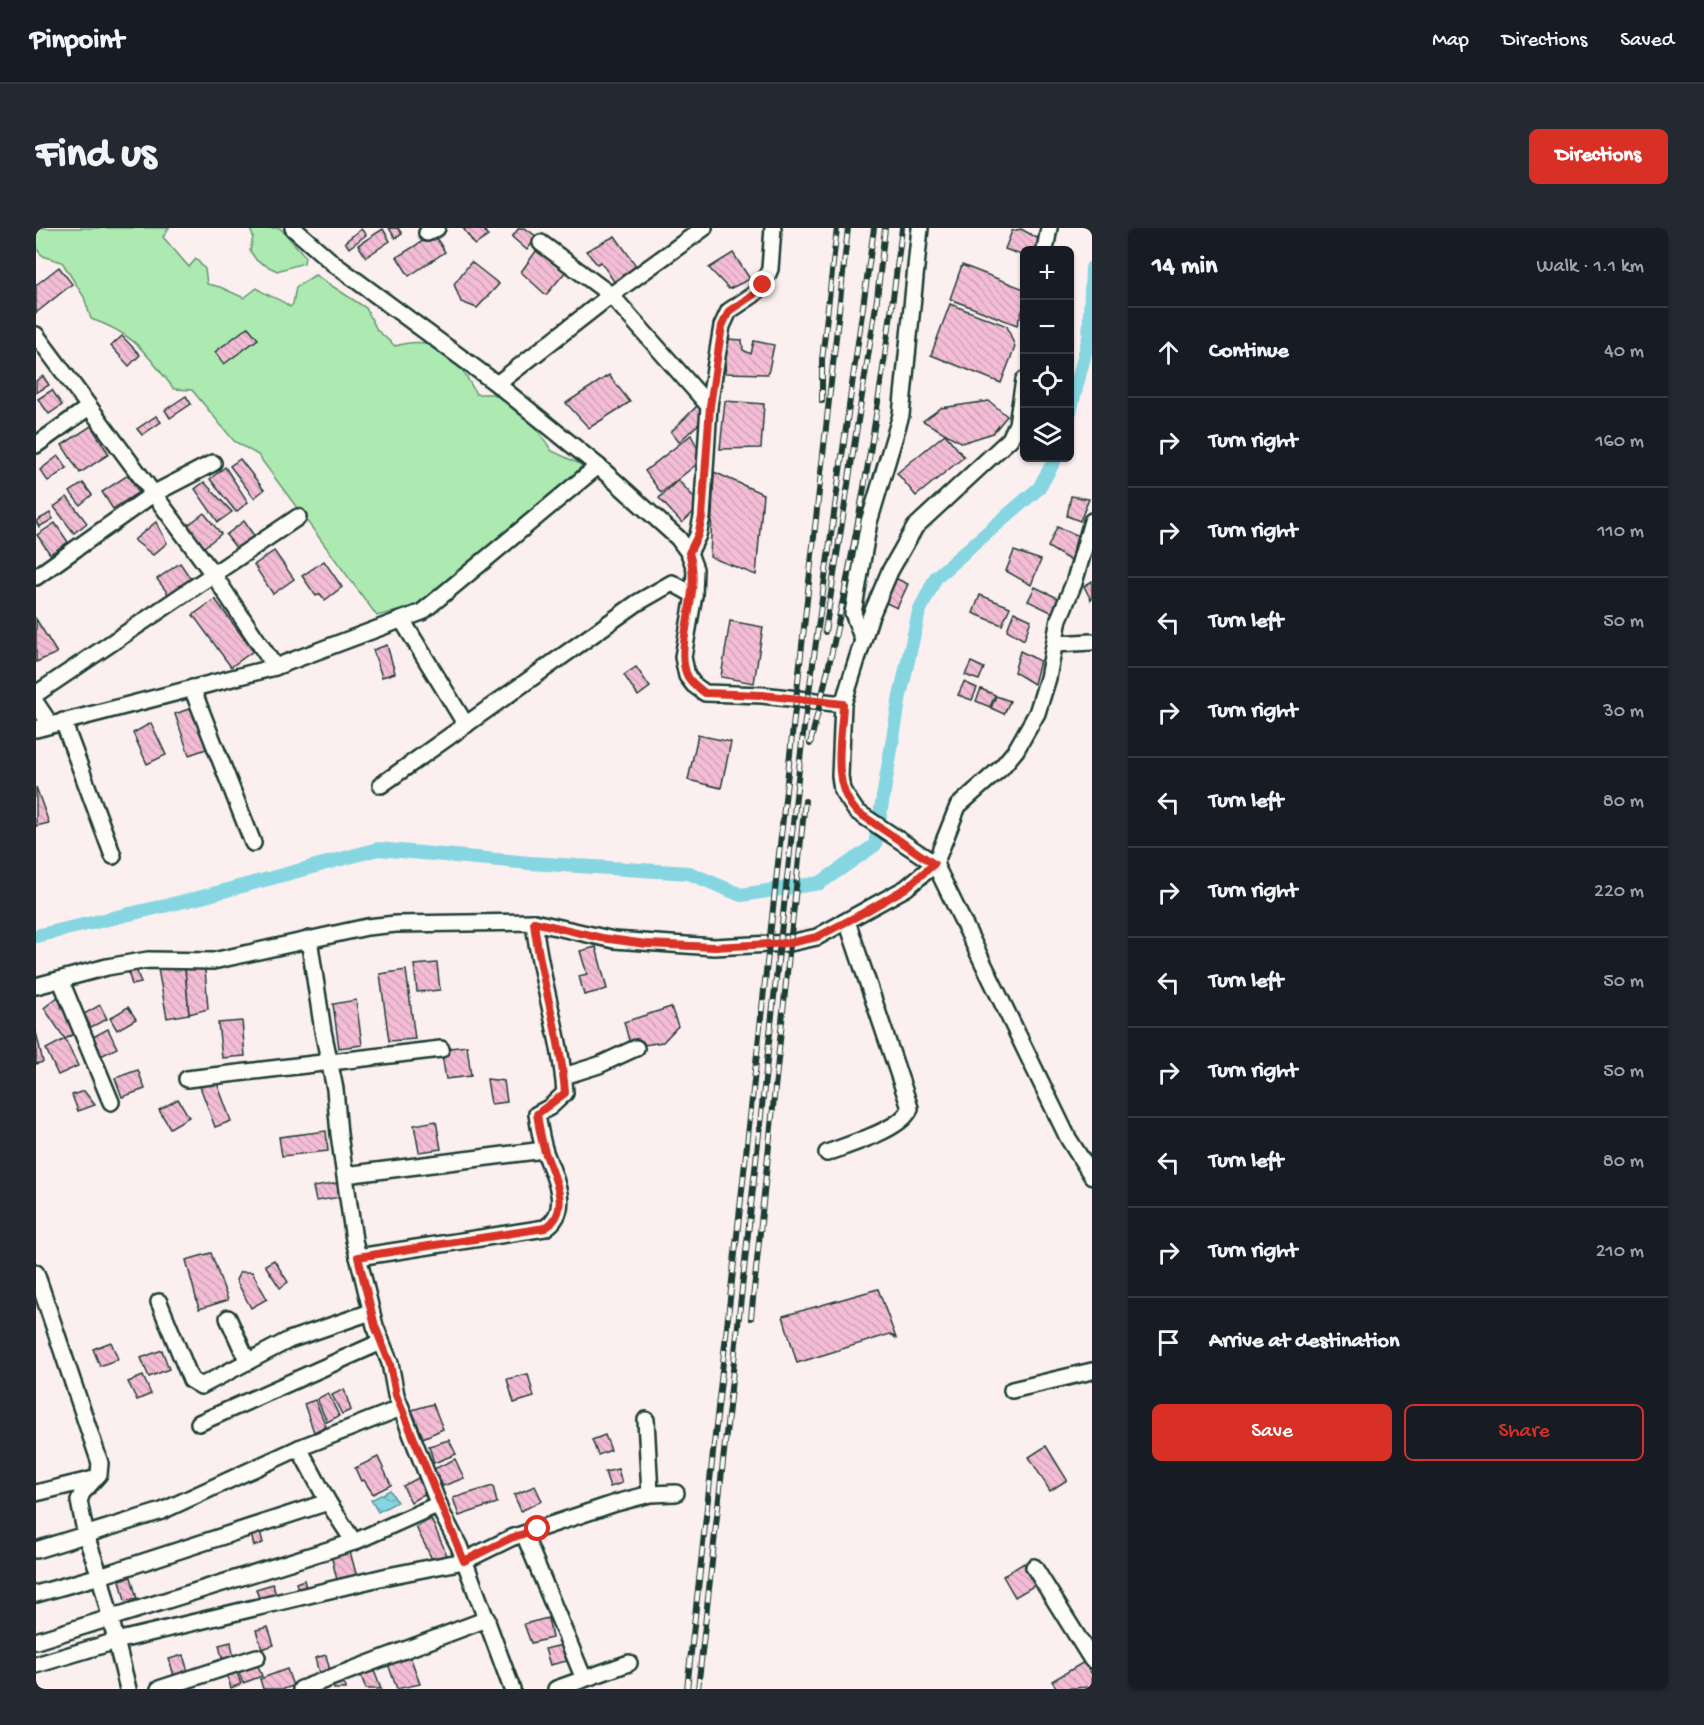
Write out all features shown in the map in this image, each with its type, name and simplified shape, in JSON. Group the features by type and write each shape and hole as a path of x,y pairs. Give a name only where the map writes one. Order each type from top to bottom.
{"street":[{"path":"293,228 334,264 497,384 598,466 678,538 689,553 694,569 694,595 683,657 687,676 699,689 705,693 762,695 843,704"},
{"path":"497,384 704,228"},
{"path":"689,553 698,535 702,517 710,406 722,326 729,311 753,295 763,285 770,269 773,228"},
{"path":"862,640 854,613 869,522 901,415 920,228"},
{"path":"1046,246 1049,228"},
{"path":"541,243 611,296 710,406"},
{"path":"36,335 213,574 275,667"},
{"path":"1020,405 1017,424 1010,438 915,527 890,571 862,640 843,704 840,776 842,790 856,811 934,864 1068,1138 1092,1176"},
{"path":"36,445 89,407"},
{"path":"36,577 153,494 213,464"},
{"path":"50,724 275,667 422,612 598,466"},
{"path":"36,694 298,517"},
{"path":"36,986 107,967 148,960 213,961 309,939 396,924 534,922 614,940 714,947 790,943 817,937 906,888 934,864 958,806 1016,750 1037,713 1055,644 1059,619 1074,583 1092,520"},
{"path":"381,784 637,603 672,583 694,595"},
{"path":"402,620 466,725"},
{"path":"1055,644 1092,642"},
{"path":"192,688 253,843"},
{"path":"36,703 50,724 113,855"},
{"path":"827,1154 895,1125 908,1115 910,1108 847,921"},
{"path":"358,1257 545,1228 558,1217 561,1203 551,1165 544,1150 537,1114 565,1093 564,1076 555,1022 537,953 534,922"},
{"path":"309,939 335,1089 358,1257 371,1312 401,1408 487,1619 512,1689"},
{"path":"61,981 111,1102"},
{"path":"564,1076 599,1065 636,1048"},
{"path":"187,1079 441,1049"},
{"path":"345,1175 544,1150"},
{"path":"36,1273 100,1463 99,1474 80,1497 86,1536 100,1576 128,1689"},
{"path":"159,1302 191,1380 201,1386 311,1331 371,1312"},
{"path":"228,1318 248,1362"},
{"path":"199,1423 381,1342"},
{"path":"1012,1390 1092,1371"},
{"path":"36,1550 86,1536 212,1490 299,1448 401,1408"},
{"path":"646,1420 650,1494"},
{"path":"299,1448 328,1502 354,1542"},
{"path":"36,1493 96,1479"},
{"path":"36,1665 116,1641 388,1575 464,1561 524,1534 650,1494 676,1493"},
{"path":"36,1594 100,1576 328,1502"},
{"path":"36,1641 110,1620 354,1542 439,1504"},
{"path":"524,1534 584,1679"},
{"path":"1034,1567 1092,1660"},
{"path":"301,1689 487,1619"},
{"path":"159,1689 257,1657"},
{"path":"556,1689 629,1664"}],"green space":[{"path":"36,228 169,228 163,237 189,267 196,259 205,269 207,284 244,298 257,288 290,307 293,304 296,287 315,275 366,308 377,330 395,346 424,343 446,351 462,369 476,394 494,394 526,413 552,451 582,465 574,476 466,568 413,607 377,616 258,455 234,441 192,390 174,389 139,346 119,331 91,319 84,297 62,262 39,253 36,244"},
{"path":"250,228 280,228 305,256 304,263 277,271 257,261 250,251 253,237"}],"water":[{"path":"390,1490 397,1502 378,1512 371,1500"}],"building":[{"path":"389,228 398,228 402,234 395,238"},
{"path":"463,228 483,228 488,236 475,245"},
{"path":"519,228 525,228 537,237 527,250 512,237"},
{"path":"361,229 366,235 349,248 345,242"},
{"path":"383,229 390,241 366,257 358,245"},
{"path":"1021,229 1039,239 1035,246 1020,246 1020,255 1005,249 1012,231"},
{"path":"434,234 445,252 409,276 397,257"},
{"path":"615,236 637,267 615,283 601,262 597,264 586,251"},
{"path":"539,247 567,270 546,295 521,272"},
{"path":"733,253 750,279 729,289 709,268"},
{"path":"471,262 499,284 477,308 461,302 454,284"},
{"path":"962,265 1020,287 1020,317 1017,325 950,299"},
{"path":"59,267 72,284 36,313 36,285"},
{"path":"950,304 1007,326 1015,347 1001,383 931,355"},
{"path":"248,327 258,339 224,364 215,352"},
{"path":"122,336 140,355 129,366 111,346"},
{"path":"727,339 742,340 743,350 751,354 754,341 774,345 768,374 725,373"},
{"path":"609,375 630,402 589,428 566,403"},
{"path":"43,376 49,385 36,393 36,381"},
{"path":"52,390 62,405 49,414 38,399"},
{"path":"186,396 191,404 170,418 165,410"},
{"path":"725,401 764,404 761,448 720,449"},
{"path":"989,401 1007,416 993,433 962,443 923,421 941,408"},
{"path":"700,403 705,418 679,442 671,432"},
{"path":"156,416 161,422 142,435 137,429"},
{"path":"91,426 109,454 80,473 62,445"},
{"path":"945,434 964,457 916,496 897,473"},
{"path":"691,435 703,459 661,493 645,471"},
{"path":"58,456 67,468 48,481 40,470"},
{"path":"240,459 264,490 254,498 230,466"},
{"path":"225,467 248,502 236,512 210,479"},
{"path":"714,472 763,494 756,575 710,557"},
{"path":"128,475 139,492 113,509 102,492"},
{"path":"678,480 701,505 682,523 659,498"},
{"path":"204,482 232,512 218,522 195,489"},
{"path":"83,483 92,495 80,505 70,492"},
{"path":"1071,496 1089,499 1080,521 1067,516"},
{"path":"67,497 87,523 74,533 54,507"},
{"path":"50,513 53,519 39,527 36,521"},
{"path":"204,513 221,534 199,551 183,529"},
{"path":"244,521 259,543 240,553 226,535"},
{"path":"156,522 167,543 153,555 134,540"},
{"path":"55,523 68,542 50,554 37,535"},
{"path":"1057,527 1077,535 1071,561 1048,547"},
{"path":"274,551 294,579 273,594 254,565"},
{"path":"1014,551 1041,560 1031,585 1006,571"},
{"path":"324,561 342,587 325,600 320,594 316,596 302,576"},
{"path":"180,563 191,579 169,595 157,579"},
{"path":"895,578 908,584 897,608 884,602"},
{"path":"1092,581 1092,599 1091,600 1084,586"},
{"path":"1035,587 1060,599 1053,613 1028,601"},
{"path":"980,595 1010,607 1002,625 973,613"},
{"path":"215,599 253,651 231,667 193,615"},
{"path":"1014,612 1031,620 1024,640 1007,630"},
{"path":"36,619 57,653 36,662"},
{"path":"730,621 763,627 754,683 721,677"},
{"path":"387,645 395,673 382,677 373,650"},
{"path":"1020,651 1040,661 1034,684 1014,672"},
{"path":"971,662 984,668 979,680 965,675"},
{"path":"636,667 650,687 638,696 624,675"},
{"path":"964,682 977,688 972,700 958,695"},
{"path":"981,689 995,695 990,707 976,701"},
{"path":"996,696 1010,701 1004,714 991,708"},
{"path":"197,706 212,747 189,755 175,714"},
{"path":"151,723 166,755 147,764 133,733"},
{"path":"698,735 731,742 721,788 688,780"},
{"path":"36,787 49,823 36,826"},
{"path":"596,947 607,989 584,995 579,976 587,974 580,951"},
{"path":"437,963 440,990 417,992 414,965"},
{"path":"185,968 189,1014 167,1018 158,969"},
{"path":"185,968 205,969 208,1009 189,1014"},
{"path":"136,969 141,983 132,985 128,971"},
{"path":"406,970 415,1039 389,1041 380,974"},
{"path":"59,996 81,1030 65,1039 44,1008"},
{"path":"356,1000 362,1045 339,1048 333,1004"},
{"path":"100,1005 107,1019 91,1027 84,1014"},
{"path":"128,1007 136,1019 117,1030 110,1018"},
{"path":"671,1007 678,1026 663,1042 631,1047 624,1022"},
{"path":"242,1021 245,1056 222,1058 218,1023"},
{"path":"108,1029 117,1048 101,1056 91,1038"},
{"path":"36,1032 43,1062 36,1064"},
{"path":"65,1039 78,1066 58,1075 46,1049"},
{"path":"467,1046 471,1076 446,1079 441,1049"},
{"path":"138,1070 145,1089 122,1097 115,1078"},
{"path":"214,1075 231,1121 215,1127 198,1081"},
{"path":"487,1079 504,1081 507,1102 491,1104"},
{"path":"84,1091 95,1105 78,1111 72,1095"},
{"path":"178,1099 189,1117 170,1128 159,1110"},
{"path":"436,1121 441,1149 419,1152 414,1125"},
{"path":"326,1131 328,1151 282,1156 279,1137"},
{"path":"338,1183 341,1197 316,1201 313,1187"},
{"path":"211,1253 228,1300 199,1309 186,1260"},
{"path":"274,1260 288,1282 280,1288 265,1265"},
{"path":"240,1272 252,1272 267,1299 251,1308 236,1280"},
{"path":"878,1289 896,1338 890,1334 797,1363 783,1316"},
{"path":"111,1342 118,1359 100,1366 93,1349"},
{"path":"162,1350 169,1369 149,1377 141,1358"},
{"path":"528,1374 534,1397 514,1403 507,1379"},
{"path":"143,1376 151,1394 137,1400 128,1382"},
{"path":"344,1389 351,1410 342,1414 332,1395"},
{"path":"328,1393 339,1416 327,1422 317,1399"},
{"path":"315,1400 326,1426 314,1432 304,1404"},
{"path":"433,1404 443,1429 423,1438 412,1410"},
{"path":"605,1435 611,1450 598,1455 592,1440"},
{"path":"449,1440 456,1454 434,1463 429,1446"},
{"path":"1046,1446 1067,1480 1050,1491 1029,1457"},
{"path":"378,1457 391,1485 373,1494 364,1480 361,1481 355,1468"},
{"path":"455,1459 464,1478 443,1486 434,1469"},
{"path":"618,1469 622,1483 610,1487 605,1472"},
{"path":"418,1478 426,1493 411,1502 403,1486"},
{"path":"493,1486 497,1503 459,1516 453,1498"},
{"path":"535,1486 542,1501 521,1511 514,1495"},
{"path":"431,1519 447,1555 432,1559 416,1527"},
{"path":"259,1527 263,1543 254,1546 250,1530"},
{"path":"349,1548 357,1577 338,1584 331,1555"},
{"path":"1024,1563 1037,1584 1015,1597 1003,1576"},
{"path":"131,1577 137,1599 125,1601 120,1580"},
{"path":"304,1580 307,1592 300,1594 296,1583"},
{"path":"273,1584 277,1600 261,1605 256,1589"},
{"path":"548,1618 552,1638 531,1643 524,1624"},
{"path":"268,1627 274,1645 262,1649 256,1630"},
{"path":"231,1642 234,1660 223,1662 219,1645"},
{"path":"562,1645 567,1661 550,1665 545,1649"},
{"path":"183,1655 189,1675 175,1679 169,1659"},
{"path":"326,1655 331,1675 320,1677 315,1658"},
{"path":"410,1656 420,1684 397,1689 388,1664"},
{"path":"256,1661 262,1676 243,1683 237,1668"},
{"path":"1084,1662 1092,1674 1092,1687 1057,1689 1052,1681"},
{"path":"235,1667 241,1684 231,1688 225,1670"},
{"path":"373,1668 381,1689 366,1689 360,1673"},
{"path":"287,1669 293,1686 284,1689 263,1689 260,1679"},
{"path":"343,1682 346,1689 334,1689 332,1685"}],"waterway":[{"path":"1071,408 1089,337 1092,268"},
{"path":"36,936 198,898 378,849 530,863 689,873 741,895 820,883 875,845 900,696 919,612 936,577 1039,488 1054,462"}],"railway":[{"path":"822,401 822,360 837,228"},
{"path":"687,1689 848,228"},
{"path":"698,1689 802,742 874,228"},
{"path":"825,632 877,299 885,228"},
{"path":"810,744 840,617 864,487 885,357 902,228"},
{"path":"751,1318 805,801"}],"route":[{"path":"538,1529 483,1550 464,1561 442,1513 432,1482 396,1395 390,1364 375,1326 358,1257 545,1228 558,1217 561,1203 551,1165 544,1150 537,1114 550,1107 565,1093 564,1076 555,1022 537,953 534,922 602,938 646,944 714,947 755,943 790,943 817,937 863,913 906,888 934,864 856,811 848,802 842,790 840,776 843,704 762,695 705,693 687,676 683,657 694,595 694,569 689,553 698,535 702,517 710,406 722,326 729,311 753,295 763,285"}]}
